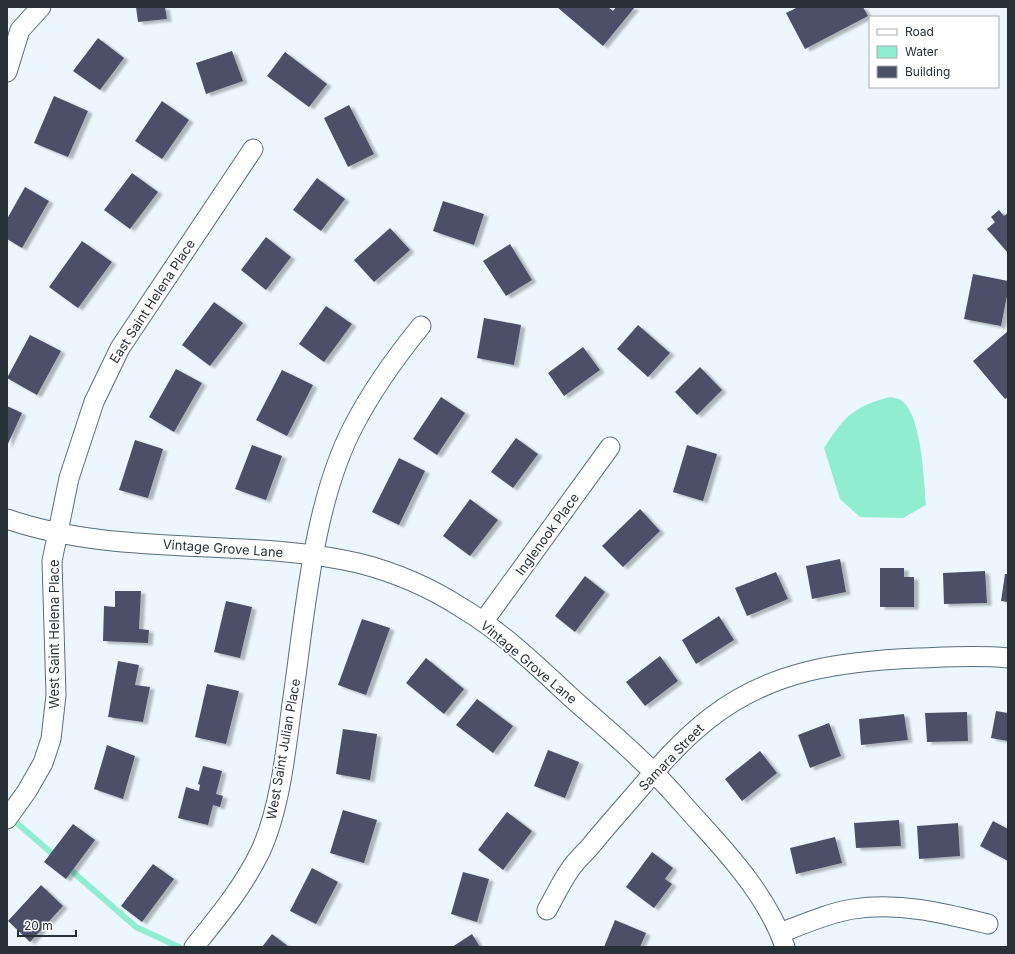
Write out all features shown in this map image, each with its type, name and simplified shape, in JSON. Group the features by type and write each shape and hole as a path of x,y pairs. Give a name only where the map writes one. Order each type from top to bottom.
{"street":[{"path":"7,72 20,30 41,7"},
{"name":"East Saint Helena Place","path":"58,534 69,478 77,451 94,402 120,348 140,315 253,149"},
{"name":"West Saint Julian Place","path":"194,947 235,896 262,849 272,821 290,718 314,554 331,480 352,428 391,363 421,326"},
{"name":"Inglenook Place","path":"483,622 610,447"},
{"name":"Vintage Grove Lane","path":"7,519 58,534 96,540 314,554 361,564 418,584 462,607 521,651 654,772 729,854 757,893 783,940"},
{"name":"West Saint Helena Place","path":"7,819 27,791 43,763 51,739 56,695 52,561 58,534"},
{"name":"Samara Street","path":"547,910 569,870 654,772 689,735 711,717 766,685 802,672 872,660 983,656 1008,658"},
{"path":"783,940 813,920 853,909 894,906 941,913 988,924"}],"water":[{"path":"890,397 899,399 907,406 913,417 923,464 926,505 903,518 860,517 840,499 824,448 838,428 851,414 867,404"}],"building":[{"path":"136,7 165,7 167,19 138,22"},
{"path":"557,7 608,7 613,11 616,7 635,7 603,46"},
{"path":"798,7 863,7 868,16 805,49 786,13"},
{"path":"98,38 124,58 100,90 73,71"},
{"path":"232,51 243,81 206,94 196,63"},
{"path":"285,52 327,84 309,107 267,76"},
{"path":"54,96 88,111 68,157 34,143"},
{"path":"162,101 189,120 162,159 135,141"},
{"path":"349,105 374,154 348,167 324,118"},
{"path":"132,173 158,192 130,229 104,210"},
{"path":"317,178 345,199 321,231 293,210"},
{"path":"25,187 49,201 22,248 7,239 7,219"},
{"path":"443,201 484,214 474,245 433,231"},
{"path":"999,210 1004,216 1008,213 1008,253 987,229 995,222 991,217"},
{"path":"390,228 410,250 374,282 354,260"},
{"path":"266,237 291,257 266,290 241,270"},
{"path":"82,241 112,262 78,308 49,287"},
{"path":"510,244 532,280 506,296 483,261"},
{"path":"973,274 1008,281 1008,291 1001,326 964,319"},
{"path":"214,302 243,323 210,366 182,345"},
{"path":"326,306 352,324 324,362 299,344"},
{"path":"484,318 521,325 514,365 477,358"},
{"path":"638,325 670,353 648,377 617,349"},
{"path":"1008,331 1008,397 1005,399 973,361"},
{"path":"30,335 61,351 37,395 7,378"},
{"path":"583,347 600,370 564,396 548,373"},
{"path":"700,367 722,390 697,415 675,392"},
{"path":"176,369 202,383 174,432 149,417"},
{"path":"282,370 313,385 287,436 256,420"},
{"path":"441,397 465,413 437,455 413,439"},
{"path":"7,406 22,413 7,446"},
{"path":"516,438 538,454 513,488 491,472"},
{"path":"135,440 163,449 148,498 119,490"},
{"path":"252,445 282,456 266,500 235,489"},
{"path":"687,445 717,454 703,501 673,492"},
{"path":"399,458 425,471 399,525 372,512"},
{"path":"470,499 498,520 470,556 443,536"},
{"path":"640,509 660,531 623,567 602,546"},
{"path":"840,559 846,592 812,599 806,566"},
{"path":"880,568 904,568 904,577 914,577 914,607 880,607"},
{"path":"985,571 987,603 944,604 943,573"},
{"path":"776,572 788,599 747,616 735,588"},
{"path":"1005,574 1008,574 1008,602 1001,601"},
{"path":"585,576 605,592 575,632 555,616"},
{"path":"115,591 141,591 139,629 149,630 148,643 103,641 104,606 115,607"},
{"path":"226,601 252,607 240,658 214,652"},
{"path":"719,616 734,640 696,664 682,640"},
{"path":"362,619 390,628 366,695 338,685"},
{"path":"660,656 678,681 645,706 626,682"},
{"path":"426,658 464,689 444,714 406,683"},
{"path":"118,661 139,665 135,685 150,687 143,722 108,717"},
{"path":"207,684 239,691 226,744 195,737"},
{"path":"477,699 513,726 493,753 456,725"},
{"path":"996,711 1008,713 1008,741 991,738"},
{"path":"967,712 968,741 927,742 925,713"},
{"path":"904,714 908,740 861,745 859,719"},
{"path":"829,723 841,756 810,768 798,735"},
{"path":"343,729 377,734 370,780 336,774"},
{"path":"107,745 135,756 123,799 94,789"},
{"path":"548,750 579,762 565,798 534,786"},
{"path":"760,751 777,773 742,801 725,779"},
{"path":"203,766 222,771 216,794 223,796 220,807 213,805 208,825 178,818 186,787 199,791 200,785 198,784"},
{"path":"343,810 377,820 364,863 330,853"},
{"path":"507,812 532,831 503,870 478,850"},
{"path":"899,820 901,846 856,848 854,823"},
{"path":"993,821 1008,829 1008,861 980,846"},
{"path":"958,823 960,856 919,859 917,826"},
{"path":"73,824 95,840 66,879 44,862"},
{"path":"835,837 842,863 796,874 790,848"},
{"path":"652,852 673,868 665,879 672,884 654,908 626,887"},
{"path":"153,864 174,879 142,922 121,906"},
{"path":"312,868 338,882 316,924 290,911"},
{"path":"463,872 489,879 477,922 451,914"},
{"path":"41,885 63,906 30,942 8,921"},
{"path":"615,920 646,933 640,947 604,947"},
{"path":"272,934 289,947 262,947"},
{"path":"472,934 480,947 452,947"}],"waterway":[{"path":"10,817 56,857"},
{"path":"66,866 136,927 179,947"}]}
